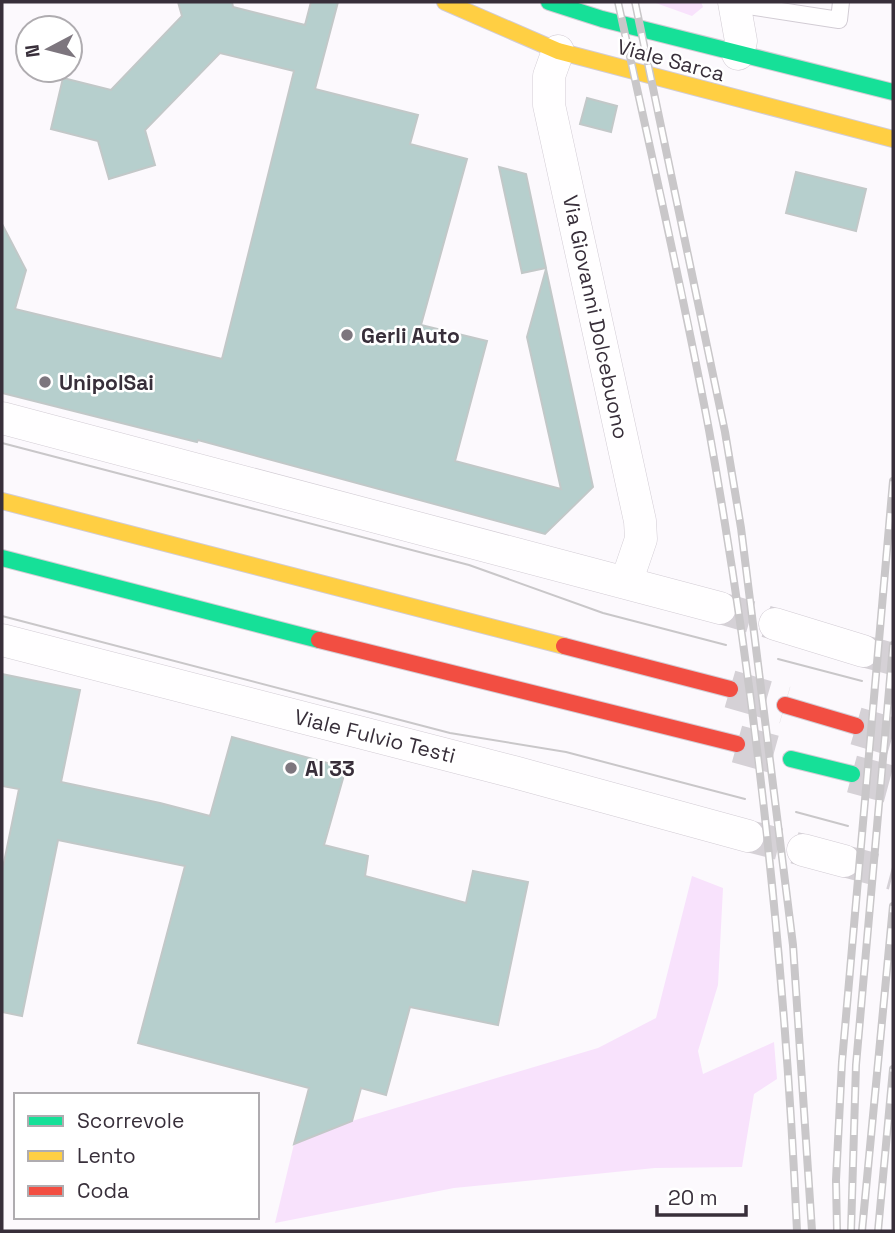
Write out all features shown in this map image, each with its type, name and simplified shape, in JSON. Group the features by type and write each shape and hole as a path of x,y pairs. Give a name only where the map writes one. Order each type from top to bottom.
{"main road":[{"name":"Viale Sarca","path":"445,2 558,51 893,139"},
{"name":"Viale Sarca","path":"549,2 602,19 893,92"},
{"path":"2,501 730,690"},
{"path":"2,558 737,744"},
{"path":"785,705 856,726"},
{"path":"791,758 852,774"}],"street":[{"path":"734,3 741,41 738,54"},
{"name":"Via Giovanni Dolcebuono","path":"558,51 549,76 549,106 640,521 641,539 626,583"},
{"path":"2,418 720,608"},
{"path":"775,624 863,651"},
{"name":"Viale Fulvio Testi","path":"2,640 514,772 748,836"},
{"path":"803,850 844,861"}],"lane":[{"path":"734,3 839,20 841,2"}],"shaded area":[{"path":"653,2 701,2 703,7 692,16"},
{"path":"692,876 723,888 718,985 698,1051 703,1074 774,1042 777,1079 754,1094 742,1167 655,1168 454,1188 275,1223 294,1144 352,1121 598,1048 656,1018"}],"building":[{"path":"178,2 232,2 233,7 305,25 311,2 338,2 315,89 418,115 410,144 467,159 421,325 487,341 455,461 561,489 527,337 546,269 593,487 545,534 198,440 197,442 2,393 2,224 26,270 15,309 222,359 294,71 220,53 145,130 155,165 109,179 98,141 51,129 62,84 84,83 111,90 182,16"},
{"path":"587,98 617,106 611,132 580,124"},
{"path":"499,167 526,174 546,268 522,273"},
{"path":"796,172 866,189 856,231 786,213"},
{"path":"2,674 80,690 61,782 210,816 232,737 346,768 324,845 368,856 365,876 466,903 473,871 528,882 498,1025 410,1007 386,1095 361,1088 352,1121 294,1144 309,1088 138,1043 185,866 58,840 22,1016 2,1012 2,872 19,789 2,786"}],"tunnel":[{"path":"720,608 775,624"},
{"path":"863,651 893,659"},
{"path":"730,689 785,705"},
{"path":"856,726 893,737"},
{"path":"737,744 791,759"},
{"path":"852,774 893,785"},
{"path":"748,836 803,850"},
{"path":"844,861 893,874"}],"tram line":[{"path":"2,443 469,565 603,613 726,645"},
{"path":"2,616 450,733 566,752 745,799"},
{"path":"778,659 862,681"},
{"path":"796,812 848,826"}],"railway":[{"path":"618,2 699,376 741,628 776,930 797,1231"},
{"path":"635,2 725,432 741,528 793,945 812,1231"},
{"path":"837,1231 836,1180 842,1062 893,481"},
{"path":"851,1231 856,1065 893,645"},
{"path":"862,1231 893,906"},
{"path":"878,1231 893,1069"}],"traffic: fast":[{"path":"549,2 602,19 893,92"},
{"path":"2,558 319,640"},
{"path":"791,759 852,774"}],"traffic: slow":[{"path":"445,2 558,51 893,139"},
{"path":"2,501 564,646"}],"traffic: jam":[{"path":"319,640 737,744"},
{"path":"564,646 730,689"},
{"path":"785,705 856,726"}],"place":[{"name":"Gerli Auto","path":"347,335"},
{"name":"UnipolSai","path":"45,382"},
{"name":"Al 33","path":"291,768"}]}
